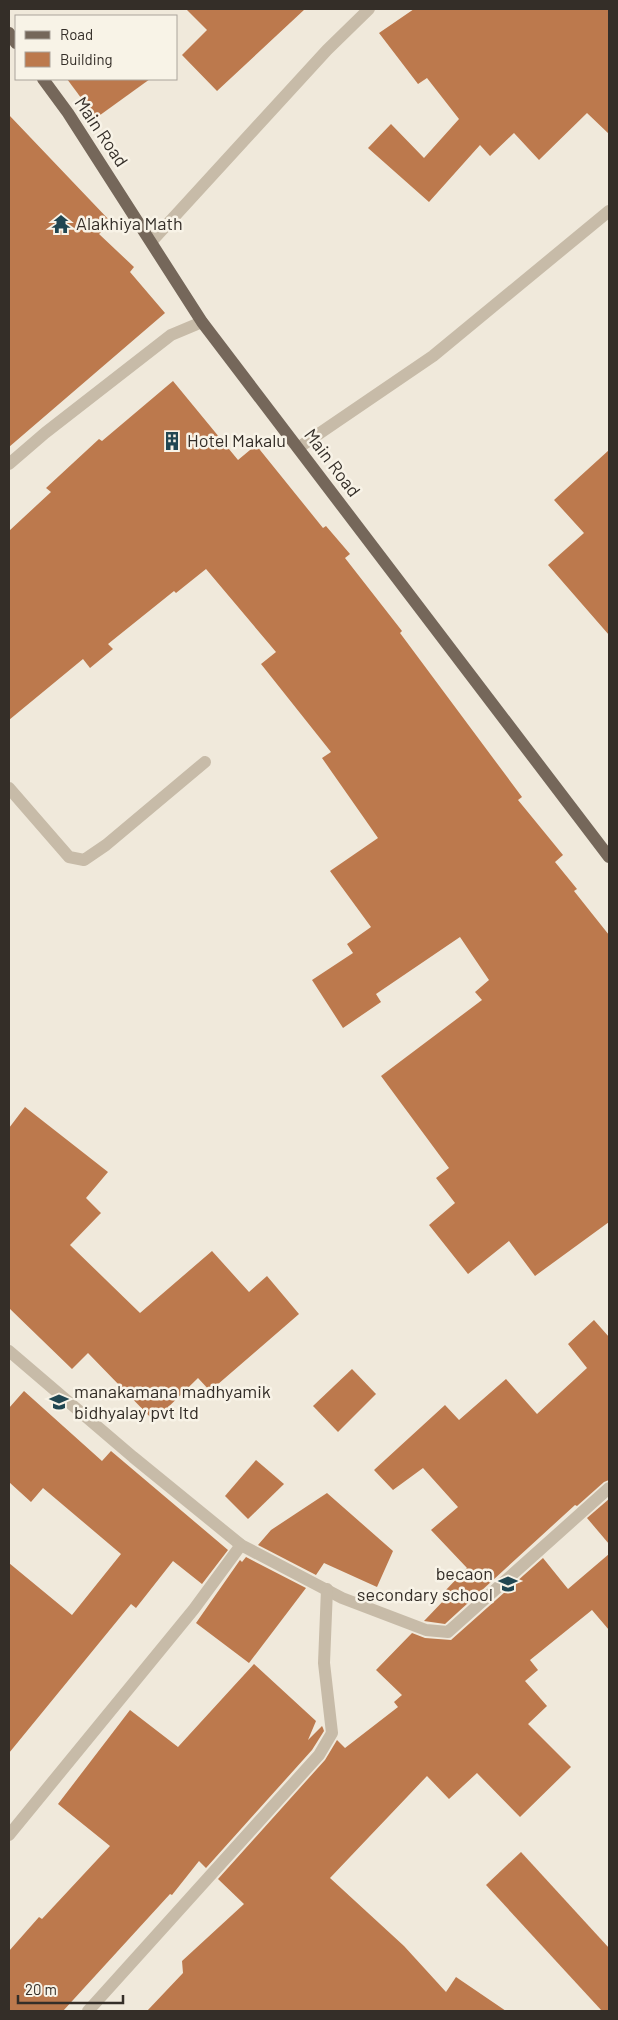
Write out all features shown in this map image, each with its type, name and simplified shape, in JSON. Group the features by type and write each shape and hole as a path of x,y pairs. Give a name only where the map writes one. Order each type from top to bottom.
{"main road":[{"name":"Main Road","path":"44,80 68,113 152,241 202,322 609,857"}],"street":[{"path":"152,241 327,50 369,9"},
{"path":"298,448 433,356 609,211"},
{"path":"9,464 44,433 171,335 202,322"},
{"path":"9,788 69,857 84,860 106,845 204,762"},
{"path":"9,1351 241,1546 327,1588 342,1598 426,1630 448,1632 609,1488"},
{"path":"9,1835 194,1609 241,1546"},
{"path":"88,2011 319,1755 332,1733 324,1663 327,1588"}],"building":[{"path":"186,9 305,9 217,91 182,55 207,30"},
{"path":"414,9 609,9 609,134 587,113 539,160 514,133 490,156 480,145 429,202 368,148 391,124 424,158 459,119 427,78 418,84 379,33"},
{"path":"68,80 149,80 96,118"},
{"name":"Alakhiya Math","path":"9,115 111,222 99,234 134,267 130,272 165,313 9,447"},
{"path":"173,381 238,460 256,445 323,528 326,526 350,554 345,558 402,631 400,633 522,797 518,800 563,855 555,862 577,889 574,891 609,935 609,1222 535,1276 509,1241 468,1274 429,1225 455,1203 436,1178 449,1168 381,1076 482,1000 475,992 489,980 460,937 376,994 381,1002 343,1028 312,980 353,953 347,944 371,927 330,871 378,838 322,758 331,752 261,664 276,652 206,569 176,593 174,591 108,644 113,649 90,668 83,659 9,720 9,531 51,492 46,488 99,439 102,441"},
{"path":"609,450 609,635 548,565 584,533 554,500"},
{"path":"25,1107 108,1172 86,1198 101,1213 70,1245 140,1313 212,1251 249,1292 267,1276 299,1314 210,1391 198,1378 154,1421 88,1353 72,1369 9,1308 9,1128"},
{"path":"594,1320 609,1337 609,1480 604,1482 577,1506 575,1505 445,1624 424,1621 447,1597 443,1593 467,1568 431,1530 458,1507 423,1468 393,1490 374,1470 445,1405 459,1420 506,1379 537,1414 587,1368 568,1344"},
{"path":"352,1369 376,1394 338,1432 313,1406"},
{"path":"24,1391 102,1461 111,1451 228,1550 202,1584 173,1561 136,1608 131,1604 9,1753 9,1563 72,1615 121,1554 43,1488 31,1502 9,1482 9,1408"},
{"path":"256,1460 284,1484 248,1519 225,1496"},
{"path":"327,1493 393,1551 377,1587 324,1563 316,1575 258,1545 271,1530"},
{"path":"609,1499 609,1544 587,1518"},
{"path":"609,1554 609,1630 592,1610 530,1660 538,1670 525,1681 547,1706 528,1724 571,1767 520,1817 477,1773 449,1799 427,1776 330,1878 404,1946 446,1992 456,1977 506,2011 147,2011 183,1973 182,1961 244,1904 218,1879 325,1760 337,1740 345,1748 398,1707 394,1702 402,1695 376,1670 412,1633 425,1638 451,1640 543,1558 568,1589"},
{"path":"246,1557 306,1588 249,1663 196,1623 240,1560 242,1562"},
{"path":"254,1664 316,1721 308,1740 322,1726 324,1731 312,1750 206,1868 199,1861 172,1895 170,1894 63,2011 9,2011 9,1951 39,1917 42,1919 110,1846 58,1804 130,1710 178,1747"},
{"path":"521,1852 609,1948 609,2011 602,2011 486,1885"}],"place":[{"name":"Alakhiya Math","path":"61,224"},
{"name":"Hotel Makalu","path":"172,441"},
{"name":"manakamana madhyamik bidhyalay pvt ltd","path":"59,1402"},
{"name":"becaon secondary school","path":"508,1584"}]}
